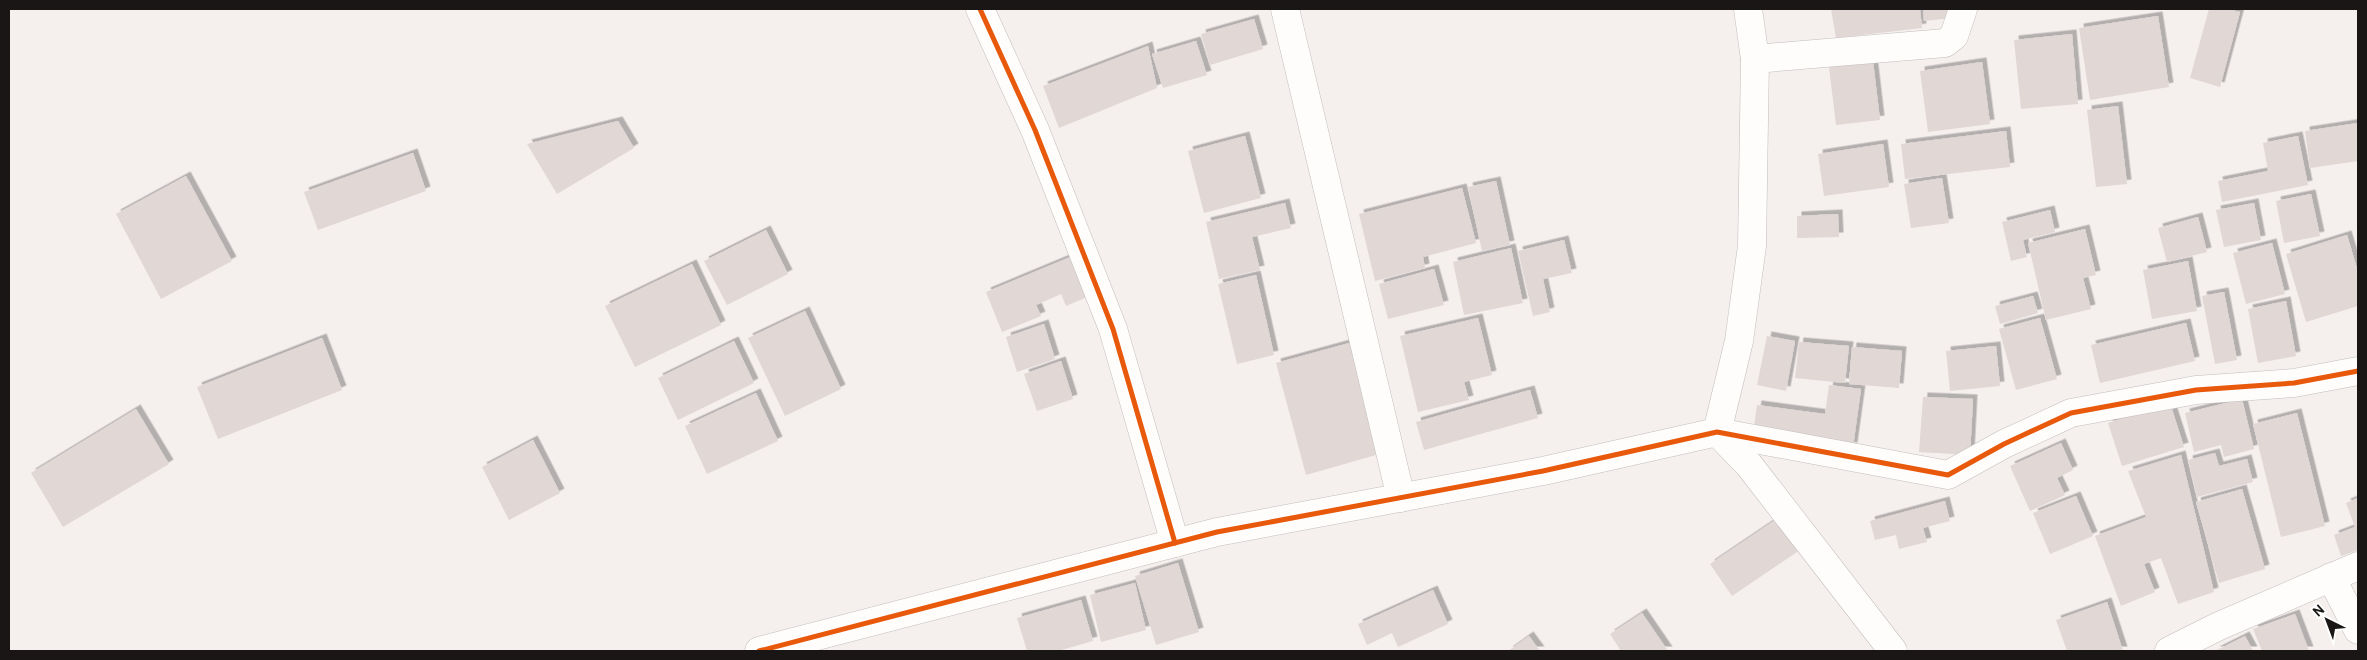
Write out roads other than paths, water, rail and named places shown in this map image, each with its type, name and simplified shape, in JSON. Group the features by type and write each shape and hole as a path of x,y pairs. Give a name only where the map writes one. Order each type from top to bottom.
{"street":[{"path":"980,9 1035,130 1113,329 1175,542"},
{"path":"1285,9 1401,498"},
{"path":"1716,432 1738,341 1752,246 1755,58 1748,9"},
{"path":"1755,58 1945,43 1954,36 1963,9"},
{"path":"759,651 1217,532 1542,471 1716,432 1948,475 2004,444 2071,413 2196,390 2294,383 2358,371"},
{"path":"1716,432 1749,465 1893,651"},
{"path":"2169,651 2219,626 2358,566"},
{"path":"2331,577 2358,630"}]}
